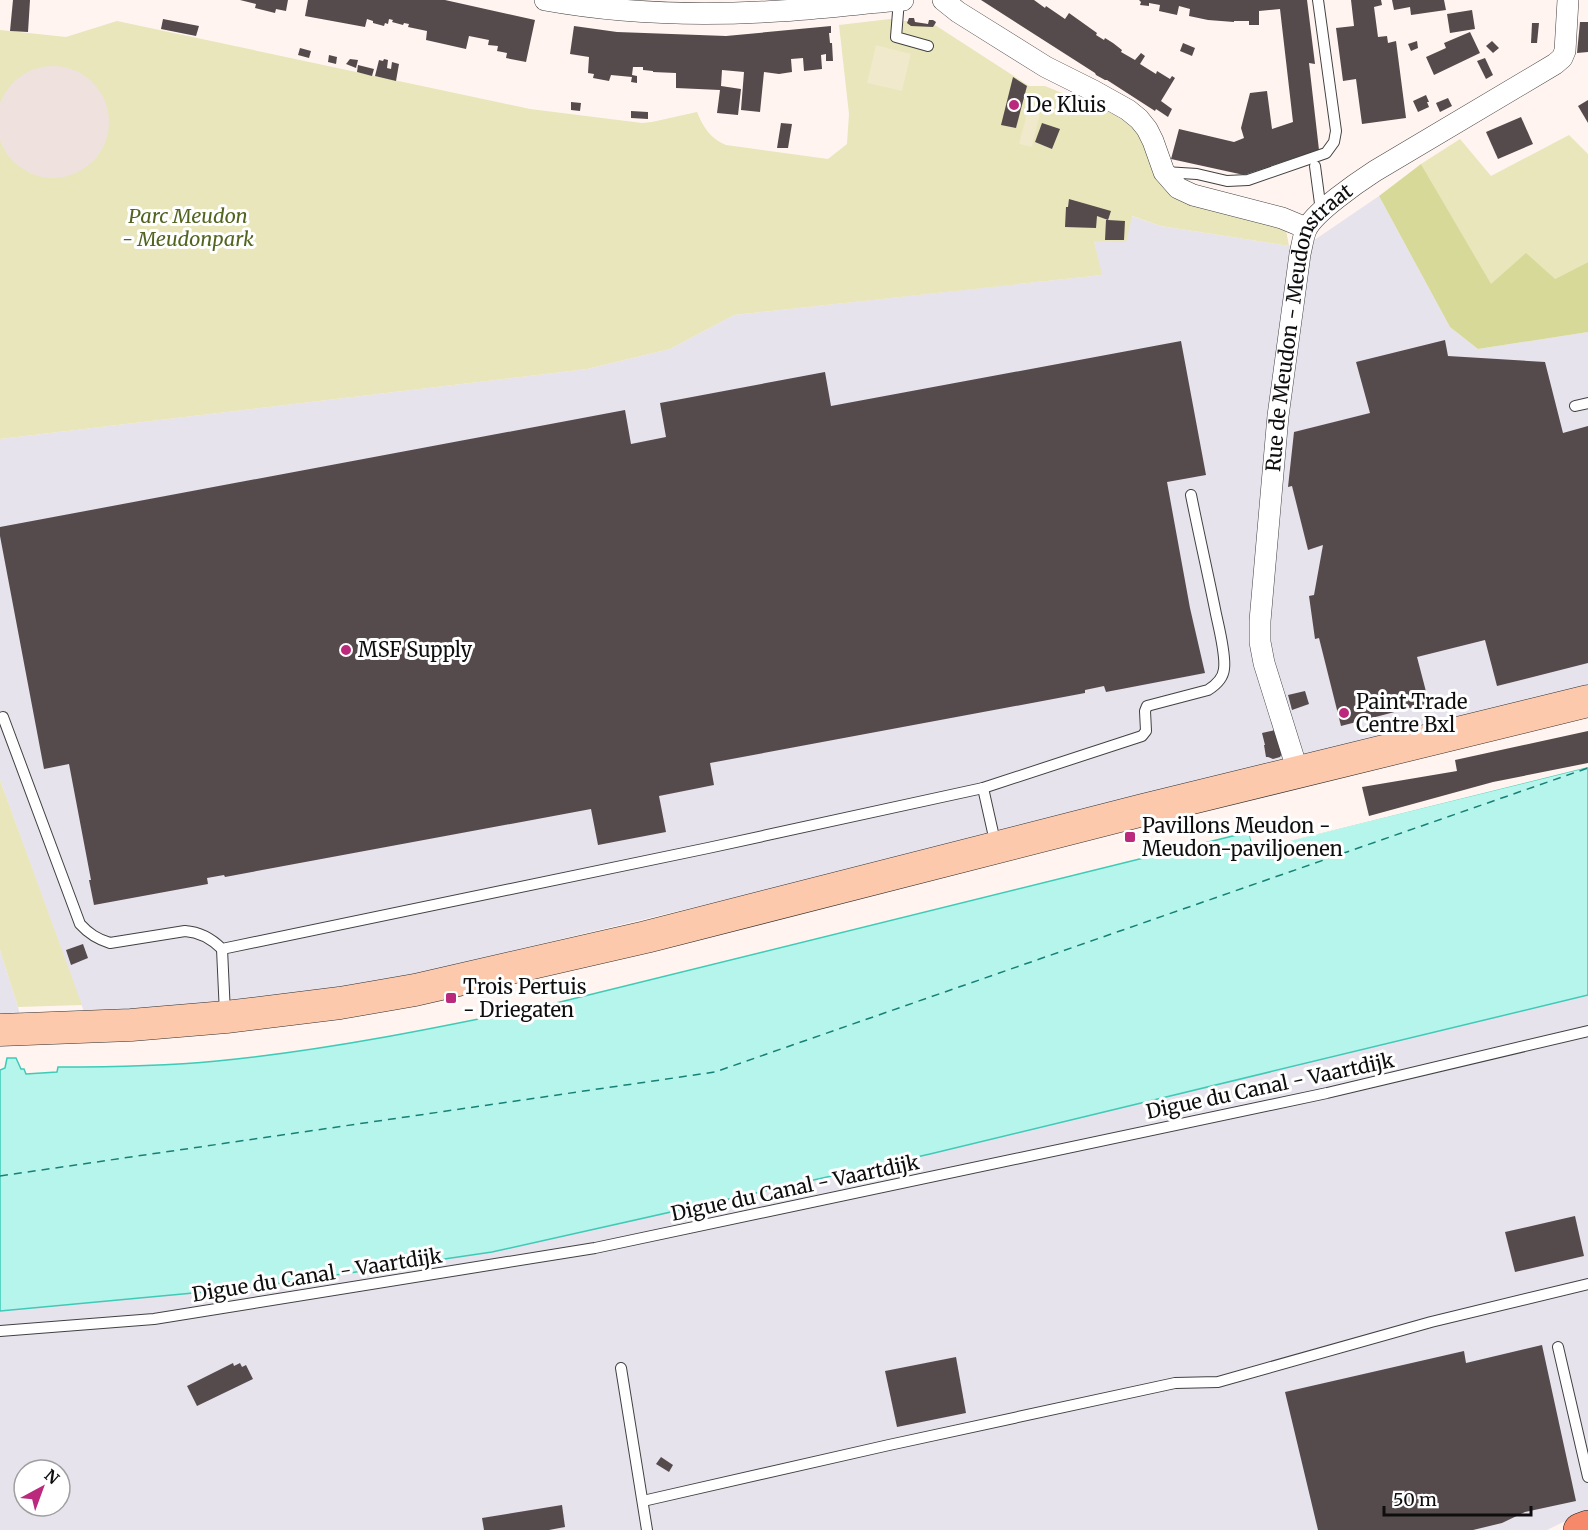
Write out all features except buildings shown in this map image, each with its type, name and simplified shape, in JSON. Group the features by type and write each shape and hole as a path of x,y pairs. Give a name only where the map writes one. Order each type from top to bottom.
{"main road":[{"path":"0,1030 131,1025 226,1017 340,1003 415,990 646,938 1298,772 1588,701"},
{"path":"1580,1530 1588,1527"}],"street":[{"path":"550,0 634,11 697,14 780,11 901,0"},
{"path":"943,0 1046,68 1128,110 1147,129 1164,172 1178,188 1193,195 1282,218 1306,228"},
{"name":"Rue de Meudon - Meudonstraat","path":"1298,772 1264,663 1260,642 1260,621 1278,416 1299,262 1306,228 1351,187 1375,171 1562,58 1565,51 1568,0"}],"lane":[{"path":"901,0 896,37 928,46"},
{"path":"1164,172 1197,174 1227,181 1248,180 1320,156 1330,148 1336,131 1318,0"},
{"path":"1315,166 1321,213"},
{"path":"1575,406 1588,403"},
{"path":"222,949 983,788 1142,736 1147,727 1145,711 1147,706 1208,690 1221,679 1224,671 1225,662 1219,629 1191,495"},
{"path":"3,717 80,924 88,934 110,943 185,931 204,935 222,949 226,1017"},
{"path":"983,788 997,848"},
{"name":"Digue du Canal - Vaartdijk","path":"0,1331 154,1319 595,1248 1328,1093 1588,1031"},
{"path":"643,1501 900,1442 1175,1383 1218,1382 1431,1322 1588,1284"},
{"path":"1558,1347 1588,1477"},
{"path":"621,1368 647,1530"}],"shaded area":[{"path":"876,45 911,54 902,91 867,83"},
{"path":"53,66 75,70 93,82 105,100 109,122 105,144 93,162 75,174 53,178 31,174 13,162 1,144 -3,122 1,100 13,82 31,70"},
{"path":"1028,110 1040,113 1032,147 1019,144"},
{"path":"1379,196 1450,327 1478,349 1588,332 1588,693 353,989 87,1020 0,780 0,439 587,369 670,349 734,315 1101,275 1094,241 1131,216 1161,226 1289,246 1310,243"},
{"path":"0,950 18,1007 22,1023 0,1024"},
{"path":"1588,995 1588,1510 1547,1530 0,1530 0,1311 247,1288 492,1252 930,1154"}],"green space":[{"name":"Parc Meudon - Meudonpark","path":"890,19 935,25 1029,86 1045,86 1113,114 1136,128 1156,169 1286,230 1289,246 1161,226 1132,216 1126,242 1094,241 1102,275 734,315 670,349 587,369 0,439 0,30 66,37 117,21 530,109 642,123 697,112 708,132 726,145 828,159 847,144 849,114 839,25"},
{"path":"1569,135 1588,154 1588,262 1555,279 1491,285 1421,164 1460,139 1491,176"},
{"path":"1421,164 1491,284 1526,253 1555,279 1588,262 1588,332 1478,349 1450,327 1379,196"},
{"path":"0,780 82,1005 18,1007 0,950"}],"water":[{"path":"1588,767 1588,995 930,1154 492,1252 247,1288 0,1311 0,1070 5,1068 7,1058 16,1058 26,1074 57,1072 58,1067 138,1066 217,1061 301,1051 385,1037 552,1004 1249,832 1253,849"}],"pier":[{"path":"1588,764 1588,767 1254,850 1248,829 1252,831 1256,846"}],"ferry route":[{"path":"0,1176 715,1072 1588,768"}],"place":[{"name":"De Kluis","path":"1014,105"},
{"name":"MSF Supply","path":"346,650"},
{"name":"Paint Trade Centre Bxl","path":"1344,713"},
{"name":"Pavillons Meudon - Meudon-paviljoenen","path":"1130,837"},
{"name":"Trois Pertuis - Driegaten","path":"451,998"}]}
